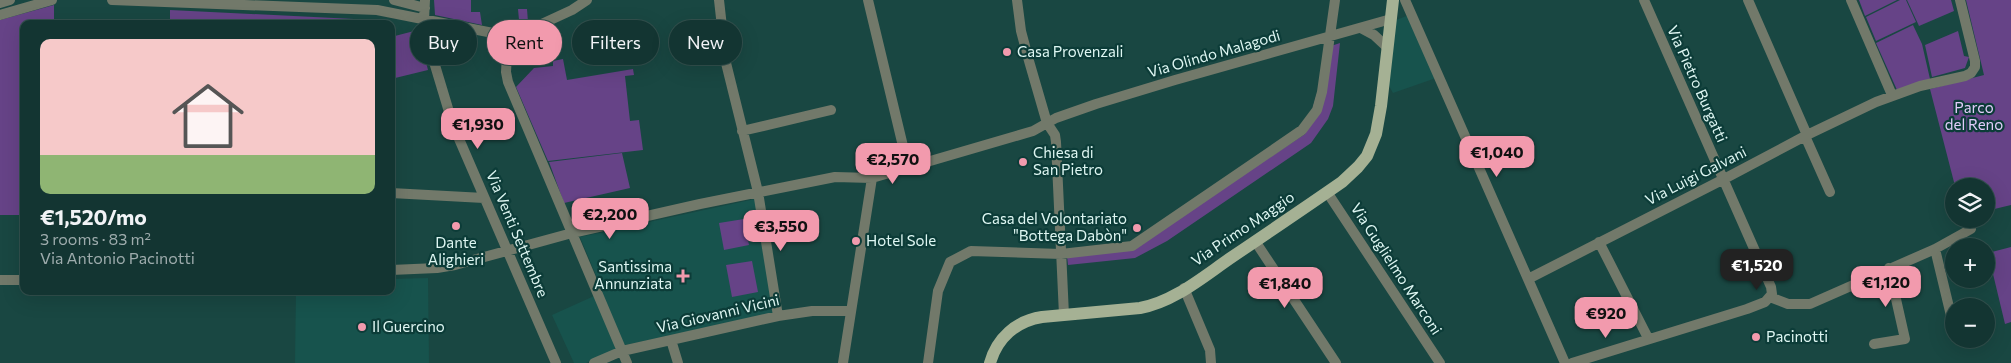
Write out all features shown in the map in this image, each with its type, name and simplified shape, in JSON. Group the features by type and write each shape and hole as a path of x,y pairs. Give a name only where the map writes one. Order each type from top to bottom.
{"main road":[{"name":"Via Primo Maggio","path":"990,363 998,344 1016,326 1034,318 1147,307 1184,288 1354,172 1370,150 1380,116 1393,0"}],"street":[{"path":"0,3 10,0"},
{"path":"0,15 52,0"},
{"path":"112,0 281,8 366,9 390,12 424,20"},
{"path":"394,0 425,4"},
{"path":"550,20 572,10 587,0"},
{"path":"719,0 726,63 758,192 778,316"},
{"path":"868,0 908,167"},
{"path":"1017,0 1021,31 1047,123 1056,142 1064,315"},
{"path":"928,363 938,291 950,262 971,251 1060,254 1132,246 1302,130 1317,110 1322,92 1335,0"},
{"path":"1405,0 1565,363"},
{"name":"Via Pietro Burgatti","path":"1644,0 1771,287 1770,297"},
{"path":"1748,0 1830,192"},
{"path":"1851,0 1892,95"},
{"name":"Via Luigi Galvani","path":"1528,278 1724,180 1806,136 1892,95 1934,82 1969,75 1975,67 1975,61 1960,0"},
{"name":"Via Venti Settembre","path":"424,20 425,4"},
{"name":"Via Olindo Malagodi","path":"572,234 758,192 835,177 872,178 1033,131 1047,123 1096,104 1166,82 1361,28 1410,11"},
{"path":"1361,28 1374,35 1388,48"},
{"name":"Via Venti Settembre","path":"435,65 453,125 556,363"},
{"path":"507,65 506,77 627,363"},
{"path":"742,131 831,110"},
{"path":"843,363 872,178"},
{"name":"Via Guglielmo Marconi","path":"1327,192 1440,363"},
{"path":"395,193 484,198"},
{"path":"395,270 446,267 572,234 647,219 649,221"},
{"path":"1572,363 1747,309 1765,302 1770,297 1788,304 1810,304 1889,268 1936,250 1971,229"},
{"path":"1255,241 1336,363"},
{"path":"1599,242 1648,338"},
{"path":"1936,250 1947,298"},
{"path":"1874,344 1905,338 1889,268"},
{"path":"0,280 20,280"},
{"path":"1184,288 1210,350 1212,356 1211,363"},
{"name":"Via Giovanni Vicini","path":"594,363 622,351 778,316 812,311 851,311"},
{"path":"671,340 678,363"}],"shaded area":[{"path":"1409,15 1436,78 1393,93 1388,84 1396,20"},
{"name":"Santissima Annunziata","path":"755,199 777,313 625,345 586,363 574,363 552,315 603,292 580,237"},
{"name":"Il Guercino","path":"428,278 429,363 295,363 296,295 395,295 395,279"}],"green space":[{"path":"434,0 471,0 471,12 480,12 482,25 477,24 477,20 458,20 435,15"},
{"path":"1859,0 1897,0 1865,16"},
{"path":"1900,0 1906,0 1916,22 1876,41 1866,17"},
{"path":"1907,0 1951,0 1954,11 1919,26"},
{"name":"Parco del Reno","path":"1966,0 2011,0 2011,205 1995,209 1995,178 1953,178 1930,89 1984,75"},
{"path":"54,5 54,20 20,20 20,215 0,215 0,20"},
{"path":"518,9 527,9 528,20 519,20"},
{"path":"170,10 354,19 354,20 170,20"},
{"path":"1913,25 1922,44 1930,79 1897,90 1876,43"},
{"path":"1958,31 1964,56 1969,57 1965,68 1932,77 1925,45"},
{"path":"410,32 410,65 427,65 428,70 395,78 395,36"},
{"path":"1340,43 1333,106 1328,119 1311,143 1167,241 1135,258 1068,265 1067,256 1131,249 1305,134 1331,46"},
{"path":"562,59 567,80 633,69 634,75 625,76 630,121 639,120 643,150 548,161 516,87 534,68 562,65"},
{"path":"622,153 630,188 564,203 549,162"},
{"path":"744,219 749,245 724,250 719,223"},
{"path":"2011,247 2011,322 2005,324 1995,282 1995,251"},
{"path":"752,261 758,292 732,297 726,265"}],"place":[{"name":"Casa Provenzali","path":"1007,52"},
{"name":"Chiesa di San Pietro","path":"1023,162"},
{"name":"Dante Alighieri","path":"456,226"},
{"name":"Casa del Volontariato \"Bottega Dabòn\"","path":"1137,228"},
{"name":"Hotel Sole","path":"856,241"},
{"name":"Santissima Annunziata","path":"683,276"},
{"name":"Il Guercino","path":"362,327"},
{"name":"Pacinotti","path":"1756,337"}]}
